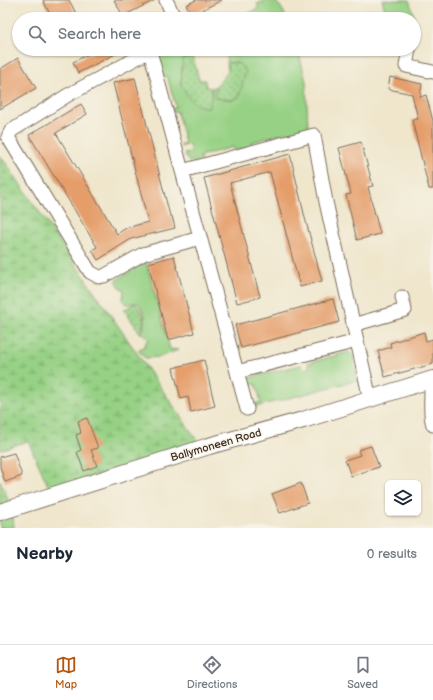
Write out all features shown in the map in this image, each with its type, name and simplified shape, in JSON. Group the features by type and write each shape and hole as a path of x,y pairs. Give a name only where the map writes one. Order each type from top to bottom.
{"street":[{"path":"166,0 172,12"},
{"path":"140,56 68,95 11,131 8,137 90,272 94,275 104,276 143,254 200,238"},
{"path":"153,56 182,171 247,408"},
{"path":"408,56 406,66 433,72"},
{"path":"182,171 314,135 326,202 339,252 353,325 370,399"},
{"path":"353,325 405,310 402,297"},
{"path":"237,372 357,341"},
{"path":"432,379 431,416 433,425"},
{"name":"Ballymoneen Road","path":"0,512 209,446 303,420 432,379"}],"green space":[{"path":"271,0 277,3 284,12 251,12 259,8 257,4"},
{"path":"382,0 409,0 413,12 386,12"},
{"path":"193,56 183,58 181,84 195,104 212,96 212,88 216,86 216,98 236,62 227,63 226,56 300,56 306,82 308,127 302,133 287,137 285,133 252,142 252,146 235,151 233,147 200,156 201,161 189,162 184,154 191,152 189,144 181,147 181,144 185,143 177,111 172,112 171,109 176,107 167,76 161,78 157,57"},
{"path":"193,57 199,80 205,80 206,87 212,88 212,96 209,107 195,104 181,84 183,58"},
{"path":"227,63 238,63 246,71 239,97 233,100 215,98 216,86 228,72"},
{"path":"0,155 199,443 50,490 28,441 0,450"},
{"path":"146,262 170,349 178,350 160,357 145,358 138,350 146,345 145,343 149,339 143,334 145,315 138,303 125,304 123,299 124,290 121,289 116,280"},
{"path":"135,303 144,316 141,334 124,310"},
{"path":"349,352 353,356 358,380 251,408 250,405 261,402 256,384 249,385 248,380 251,377 301,365 303,369 309,368 308,363"},
{"path":"0,480 10,504 0,506"},
{"path":"13,516 14,528 0,528 0,520"}],"building":[{"path":"43,0 69,0 75,12 49,12"},
{"path":"114,0 155,0 131,12 121,12"},
{"path":"196,0 222,0 198,12 190,12 186,5"},
{"path":"85,56 111,56 78,73 73,62"},
{"path":"18,58 36,88 0,109 0,69"},
{"path":"390,77 422,84 420,97 426,95 433,121 433,189 429,189 412,120 418,119 412,94 388,89"},
{"path":"135,78 170,216 172,216 175,228 131,239 98,260 92,250 97,247 29,135 81,104 87,114 56,133 117,234 126,228 148,222 113,83"},
{"path":"361,142 373,186 368,187 380,234 357,240 346,195 351,194 339,148"},
{"path":"290,154 322,281 300,287 270,172 230,183 260,297 237,303 204,178"},
{"path":"174,256 194,333 168,340 148,263"},
{"path":"333,299 339,322 241,348 235,325"},
{"path":"424,332 426,341 433,339 433,364 385,377 378,351 391,347 390,343"},
{"path":"204,360 215,406 191,412 188,397 181,399 173,368"},
{"path":"87,418 98,448 91,450 97,466 84,471 77,452 81,450 76,435 81,433 78,421"},
{"path":"371,446 379,467 351,476 345,460 360,455 358,450"},
{"path":"14,453 22,476 5,482 0,467 0,457"},
{"path":"301,483 308,503 280,513 272,494"}]}
